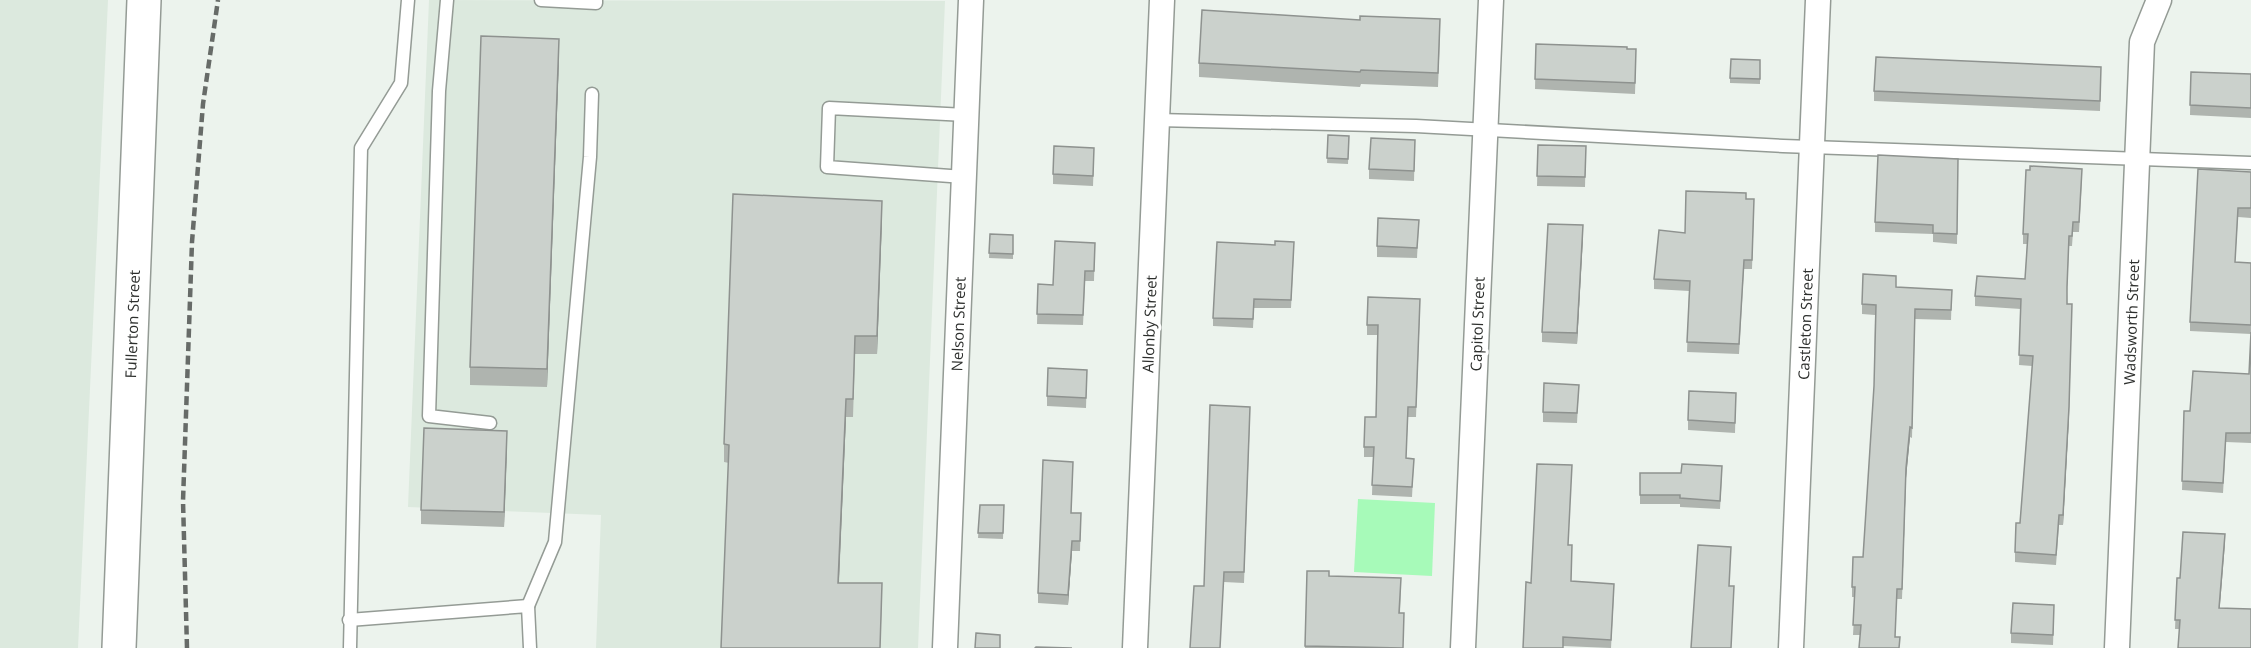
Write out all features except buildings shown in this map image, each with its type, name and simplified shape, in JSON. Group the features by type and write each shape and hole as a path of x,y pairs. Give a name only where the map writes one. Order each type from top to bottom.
{"street":[{"name":"Fullerton Street","path":"119,648 144,0"},
{"name":"Nelson Street","path":"945,648 971,0"},
{"name":"Allonby Street","path":"1135,648 1162,0"},
{"name":"Capitol Street","path":"1463,648 1491,0"},
{"name":"Castleton Street","path":"1791,648 1818,0"},
{"name":"Wadsworth Street","path":"2118,648 2142,42 2159,0"}],"lane":[{"path":"350,648 361,148 401,83 408,0"},
{"path":"447,0 439,91 429,416 490,423"},
{"path":"542,0 596,3 596,0"},
{"path":"530,648 528,606 555,542 590,157 592,94"},
{"path":"964,177 827,167 829,108 966,115"},
{"path":"1157,120 1416,126 1485,131 2251,163"},
{"path":"349,620 528,606"}],"shaded area":[{"path":"0,0 108,0 78,648 0,648"},
{"path":"429,0 945,1 918,648 596,648 601,515 408,507"}],"green space":[{"path":"1358,499 1435,503 1432,576 1354,572"}],"railway":[{"path":"187,648 183,501 192,242 203,104 218,0"}]}
